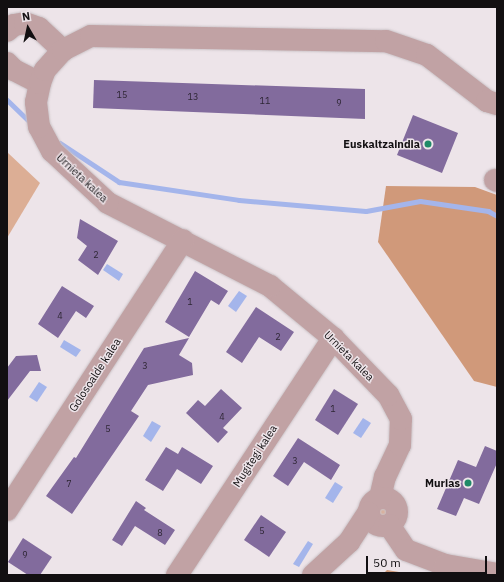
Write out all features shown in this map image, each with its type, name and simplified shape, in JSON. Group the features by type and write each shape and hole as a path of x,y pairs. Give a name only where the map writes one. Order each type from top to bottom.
{"street":[{"path":"7,31 14,25 25,23 39,28 63,50"},
{"name":"Urnieta kalea","path":"313,575 349,542 374,506 385,477 400,445 401,419 388,395 333,338 270,286 183,240 108,203 52,151 39,126 36,102 40,83 45,70 63,50 91,36 106,35 386,41 427,55 487,101 497,104"},
{"path":"7,63 14,70 40,83"},
{"name":"Golosoalde kalea","path":"7,510 183,240"},
{"name":"Mugitegi kalea","path":"177,575 333,338"},
{"path":"374,506 375,524 389,525 406,550 445,565 497,574"}],"shaded area":[{"path":"7,152 40,183 7,238"},
{"path":"386,186 475,187 497,195 497,387 474,381 378,242"},
{"path":"387,502 393,510 393,515 380,521 376,518 374,508"},
{"path":"387,570 417,575 382,575"}],"water":[{"path":"107,264 123,274 119,281 103,270"},
{"path":"239,291 247,296 236,312 228,306"},
{"path":"64,340 81,350 76,357 60,347"},
{"path":"39,382 47,387 37,402 29,397"},
{"path":"363,418 371,423 361,438 353,433"},
{"path":"152,421 161,426 151,442 143,436"},
{"path":"335,482 343,487 333,503 325,498"},
{"path":"308,541 313,544 299,567 293,564"}],"building":[{"path":"94,80 365,89 365,119 93,108"},
{"name":"Euskaltzaindia","path":"413,115 458,133 442,173 397,155"},
{"path":"80,219 118,241 98,275 78,260 87,246 77,238"},
{"path":"195,271 228,291 219,305 211,300 189,337 165,322"},
{"path":"62,286 94,306 86,318 76,311 58,338 38,324"},
{"path":"256,307 294,332 281,351 259,337 242,363 226,352"},
{"path":"189,338 179,355 192,363 193,375 148,385 131,411 139,416 72,514 46,496 74,457 76,458 144,348"},
{"path":"37,355 41,371 30,371 7,401 7,368 16,356"},
{"path":"221,389 242,408 223,428 228,432 218,443 186,413 198,400 205,406"},
{"path":"334,389 358,404 338,435 315,420"},
{"path":"298,438 340,465 331,480 304,462 288,486 273,476"},
{"name":"Murias","path":"485,446 497,451 497,463 479,504 464,498 456,516 437,509 458,460 476,467"},
{"path":"166,447 178,454 182,447 213,466 201,484 177,469 163,491 145,480"},
{"path":"136,501 146,508 144,510 175,530 165,545 135,526 122,546 112,540"},
{"path":"261,515 286,532 269,557 244,540"},
{"path":"23,538 52,557 40,575 28,575 8,562"}],"waterway":[{"path":"7,100 31,123"},
{"path":"60,143 119,182 239,200 366,211 420,201 488,211 497,216"}],"place":[{"name":"Euskaltzaindia","path":"428,144"},
{"name":"Murias","path":"468,483"}]}
